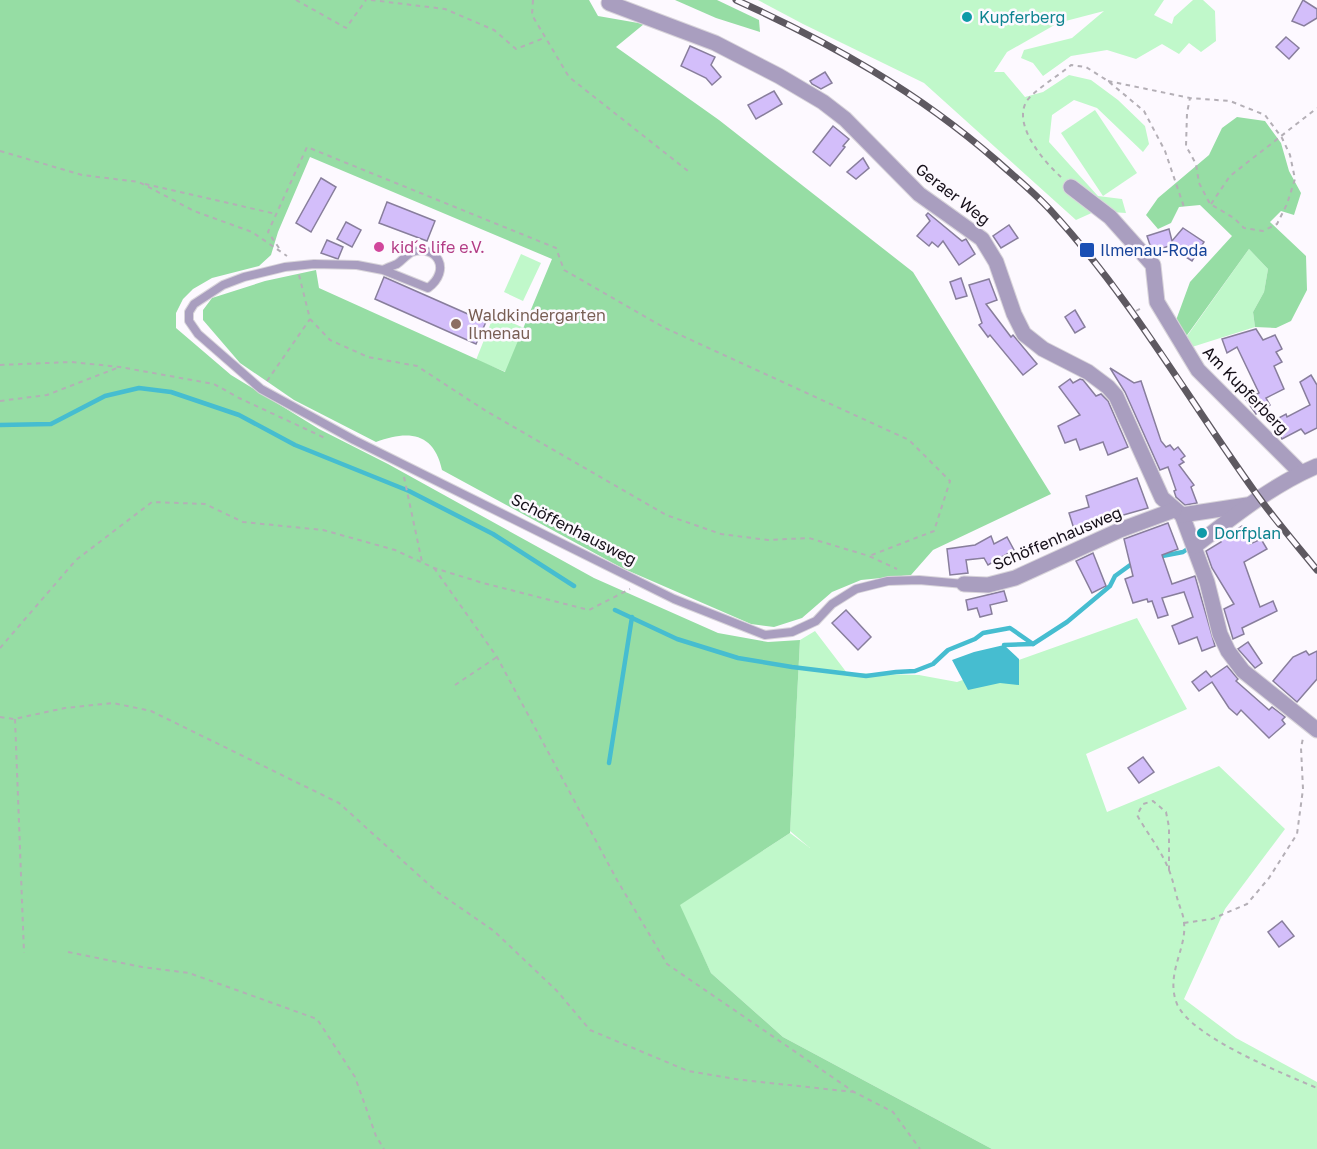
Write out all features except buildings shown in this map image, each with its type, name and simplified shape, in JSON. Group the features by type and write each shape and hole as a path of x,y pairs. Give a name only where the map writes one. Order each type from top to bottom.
{"street":[{"name":"Geraer Weg","path":"609,3 715,43 823,102 845,119 919,194 982,239 996,262 1014,314 1024,334 1043,349 1088,372 1116,396 1162,498 1178,512"},
{"name":"Am Kupferberg","path":"1071,187 1110,217 1153,265 1156,302 1198,370 1301,473"},
{"path":"1196,549 1251,504 1301,473 1317,466"},
{"path":"1251,504 1178,512 1196,549 1220,634 1228,651 1243,671 1311,725"},
{"name":"Schöffenhausweg","path":"964,584 988,585 1015,578 1120,530 1178,512"}],"lane":[{"name":"Schöffenhausweg","path":"383,270 398,264 412,252 427,251 437,258 442,268 438,281 428,288 383,270 357,265 297,266 267,270 223,285 194,304 189,312 189,321 198,334 261,389 354,440 674,599 765,635 792,632 816,621 832,604 856,589 888,581 919,580 964,584"}],"path":[{"path":"296,0 346,28 366,0"},
{"path":"371,0 445,9 494,30 516,49 544,38"},
{"path":"533,0 532,15 569,77 688,171"},
{"path":"1071,187 1053,170 1024,130 1022,116 1028,99 1071,65 1086,66 1144,111 1165,151 1184,207"},
{"path":"1108,81 1190,98 1230,101 1265,115 1282,138 1290,154 1296,179 1277,224 1263,231 1244,228 1234,218 1210,204 1199,183 1196,164 1186,146 1186,113 1190,98"},
{"path":"1210,204 1230,176 1266,147 1282,138 1317,108"},
{"path":"280,250 268,232 307,147 556,248 564,270 665,328 909,440 950,482 934,531 869,556"},
{"path":"0,151 82,175 139,182 276,214"},
{"path":"139,182 194,211 252,232 280,250 297,266 310,319 330,340 368,357 417,366 486,411 666,515 721,534 768,540 810,538 869,556 919,580"},
{"path":"261,389 310,319"},
{"path":"0,365 71,362 120,367 214,384 333,442"},
{"path":"0,401 47,395 120,367"},
{"path":"400,462 423,563"},
{"path":"0,648 76,560 152,502 205,504 243,522 323,530 395,550 434,568 483,583 589,609 642,583"},
{"path":"434,568 497,657 617,880 667,964 854,1092 893,1113 920,1149"},
{"path":"455,685 497,657"},
{"path":"0,717 15,719 65,708 113,704 152,711 339,803 436,891 494,931 557,991 591,1030 688,1071 742,1080 854,1092"},
{"path":"15,719 24,953"},
{"path":"1184,923 1212,919 1247,904 1269,878 1297,834 1304,789 1301,748 1311,725"},
{"path":"1169,870 1169,827 1166,812 1153,801 1143,804 1137,815 1169,870 1184,923 1174,984 1178,1005 1192,1022 1212,1037 1268,1067 1317,1088"},
{"path":"69,952 142,968 189,973 317,1019 355,1077 376,1136 384,1149"}],"green space":[{"path":"0,0 589,0 598,16 644,24 616,47 719,120 913,272 1051,494 933,550 911,575 861,580 832,592 802,618 774,627 751,624 622,568 442,470 433,448 418,437 399,436 376,442 294,400 240,363 203,320 203,310 212,298 265,281 316,270 319,288 505,372 552,259 310,157 278,232 271,255 259,266 212,278 193,289 183,299 176,313 176,328 231,375 319,429 388,464 594,578 718,633 768,642 800,640 790,833 680,905 711,973 783,1037 992,1149 0,1149"},
{"path":"675,0 717,0 759,20 760,32 716,18"},
{"path":"758,0 1164,0 1154,15 1172,24 1174,17 1193,0 1203,0 1215,11 1216,41 1201,52 1189,43 1179,54 1162,44 1136,59 1107,50 1071,56 1043,76 1033,63 1021,58 1024,50 1072,38 1104,11 1058,23 1007,52 994,72 1004,72 1025,97 1043,92 1069,75 1091,80 1118,100 1145,126 1149,144 1143,152 1097,108 1074,100 1052,115 1049,142 1098,196 1122,199 1126,213 1096,211 1076,220 924,83"},
{"path":"1095,110 1137,173 1103,196 1061,133"},
{"path":"1237,117 1265,121 1281,143 1289,171 1301,193 1294,215 1281,211 1270,222 1306,256 1307,290 1291,321 1276,328 1255,327 1253,312 1264,292 1268,269 1249,249 1185,338 1175,323 1190,282 1232,236 1200,205 1179,207 1171,223 1158,229 1146,215 1158,198 1209,155 1222,128"},
{"path":"1249,249 1268,269 1264,292 1253,312 1255,327 1192,347 1185,339"},
{"path":"521,254 541,263 523,301 504,292"},
{"path":"494,315 524,328 506,372 476,360"},
{"path":"1137,618 1187,709 1086,754 1107,812 1219,766 1285,829 1225,909 1184,999 1236,1038 1317,1082 1317,1149 992,1149 783,1037 711,973 679,905 790,833 810,848 790,831 800,640 815,631 847,673 919,675 957,682"}],"water":[{"path":"1004,645 1019,659 1019,685 1000,683 968,690 952,660"}],"waterway":[{"path":"0,425 51,424 105,396 139,388 171,392 239,415 295,445 409,491 493,534 574,586"},
{"path":"1157,557 1183,552 1189,548"},
{"path":"1004,645 1033,644 1067,622 1110,586 1115,576 1133,563"},
{"path":"615,610 677,639 738,658 866,676 915,671 933,664 948,650 975,639 983,633 1010,628 1033,644"},
{"path":"609,763 632,617"}],"railway":[{"path":"736,0 840,52 905,91 967,136 1040,199 1108,279 1255,492 1317,570"}],"place":[{"name":"Kupferberg","path":"967,17"},
{"name":"kid´s life e.V.","path":"379,247"},
{"name":"Ilmenau-Roda","path":"1087,250"},
{"name":"Waldkindergarten Ilmenau","path":"456,324"},
{"name":"Dorfplan","path":"1202,533"}]}
